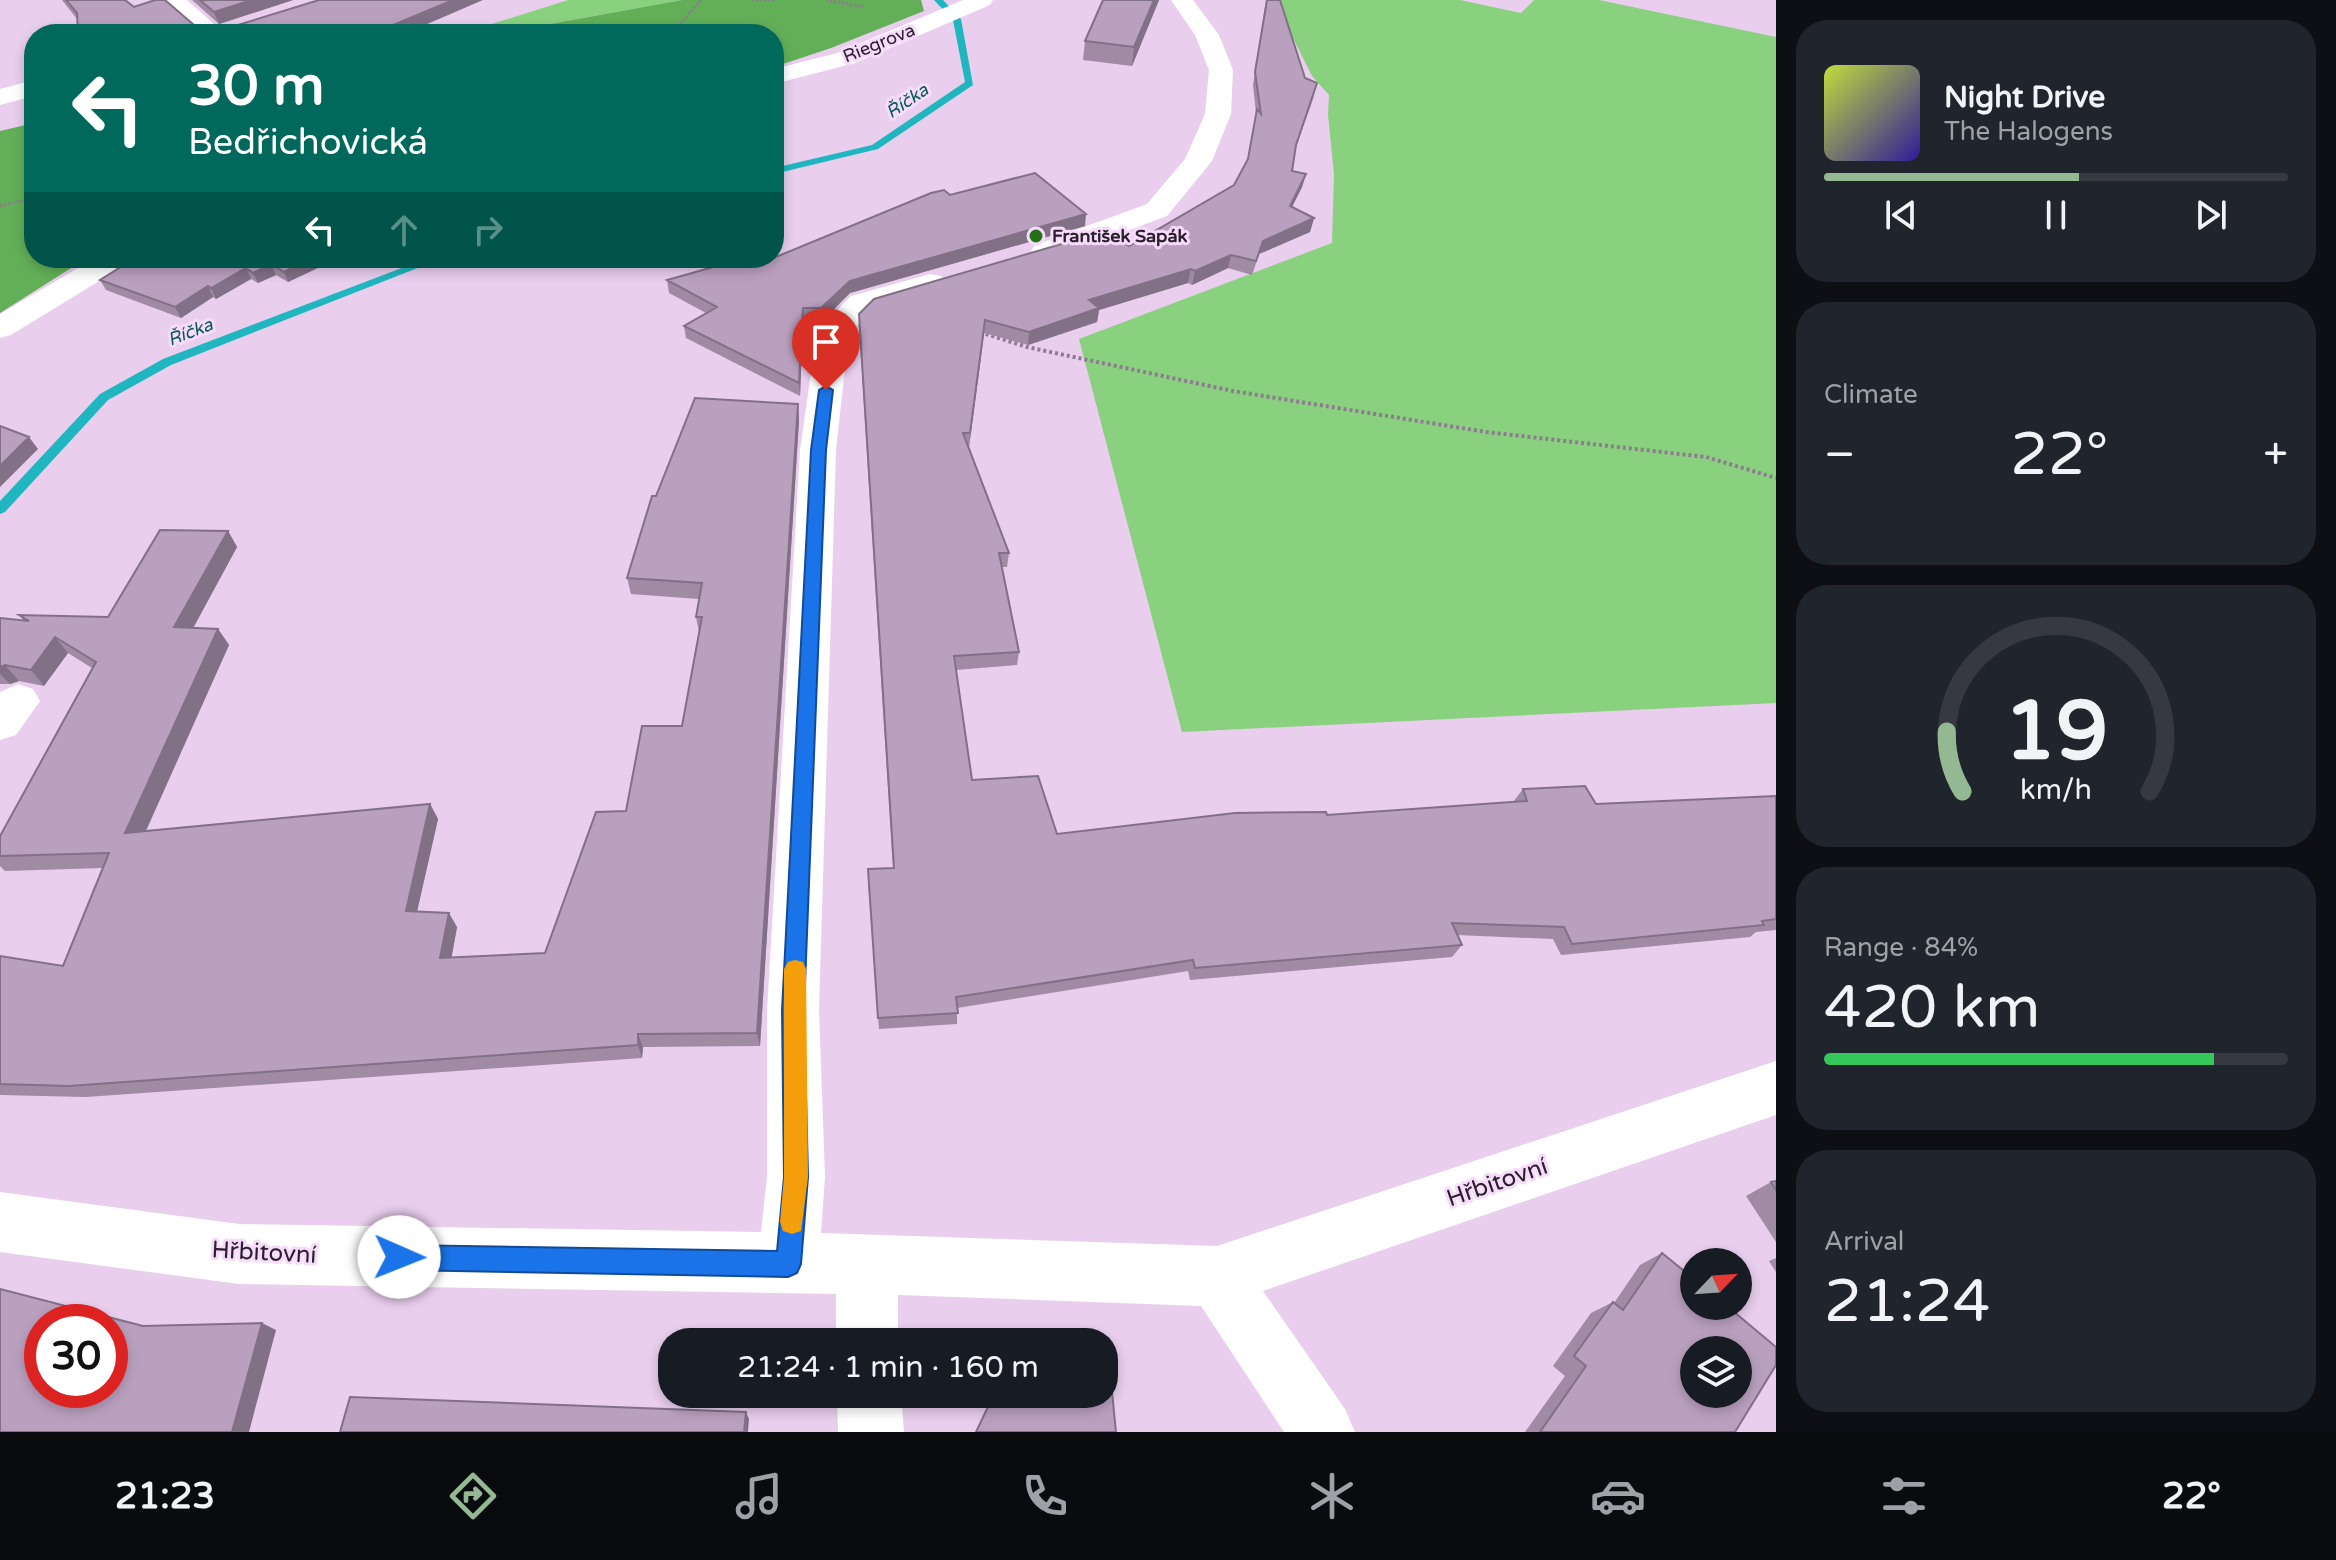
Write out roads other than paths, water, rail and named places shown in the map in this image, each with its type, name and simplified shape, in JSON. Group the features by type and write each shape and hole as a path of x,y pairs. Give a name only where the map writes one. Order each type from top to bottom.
{"street":[{"path":"173,0 209,24"},
{"path":"1005,263 1086,239 1157,210 1198,161 1218,114 1221,70 1207,35 1182,0"},
{"name":"Riegrova","path":"784,74 846,58 977,2"},
{"path":"0,97 24,91"},
{"path":"0,328 99,268"},
{"path":"788,1264 796,1177 793,1010 818,450 833,330 862,303 964,274"},
{"name":"Hřbitovní","path":"0,1222 239,1254 867,1264 1217,1276 1776,1088"},
{"path":"867,1264 867,1328"},
{"path":"1217,1276 1322,1432"},
{"path":"870,1408 871,1432"}],"waterway":[{"name":"Říčka","path":"784,169 875,147 970,83 957,19 938,0"},
{"name":"Říčka","path":"0,509 104,397 167,362 412,268"}],"place":[{"name":"František Sapák","path":"1036,236"}]}
